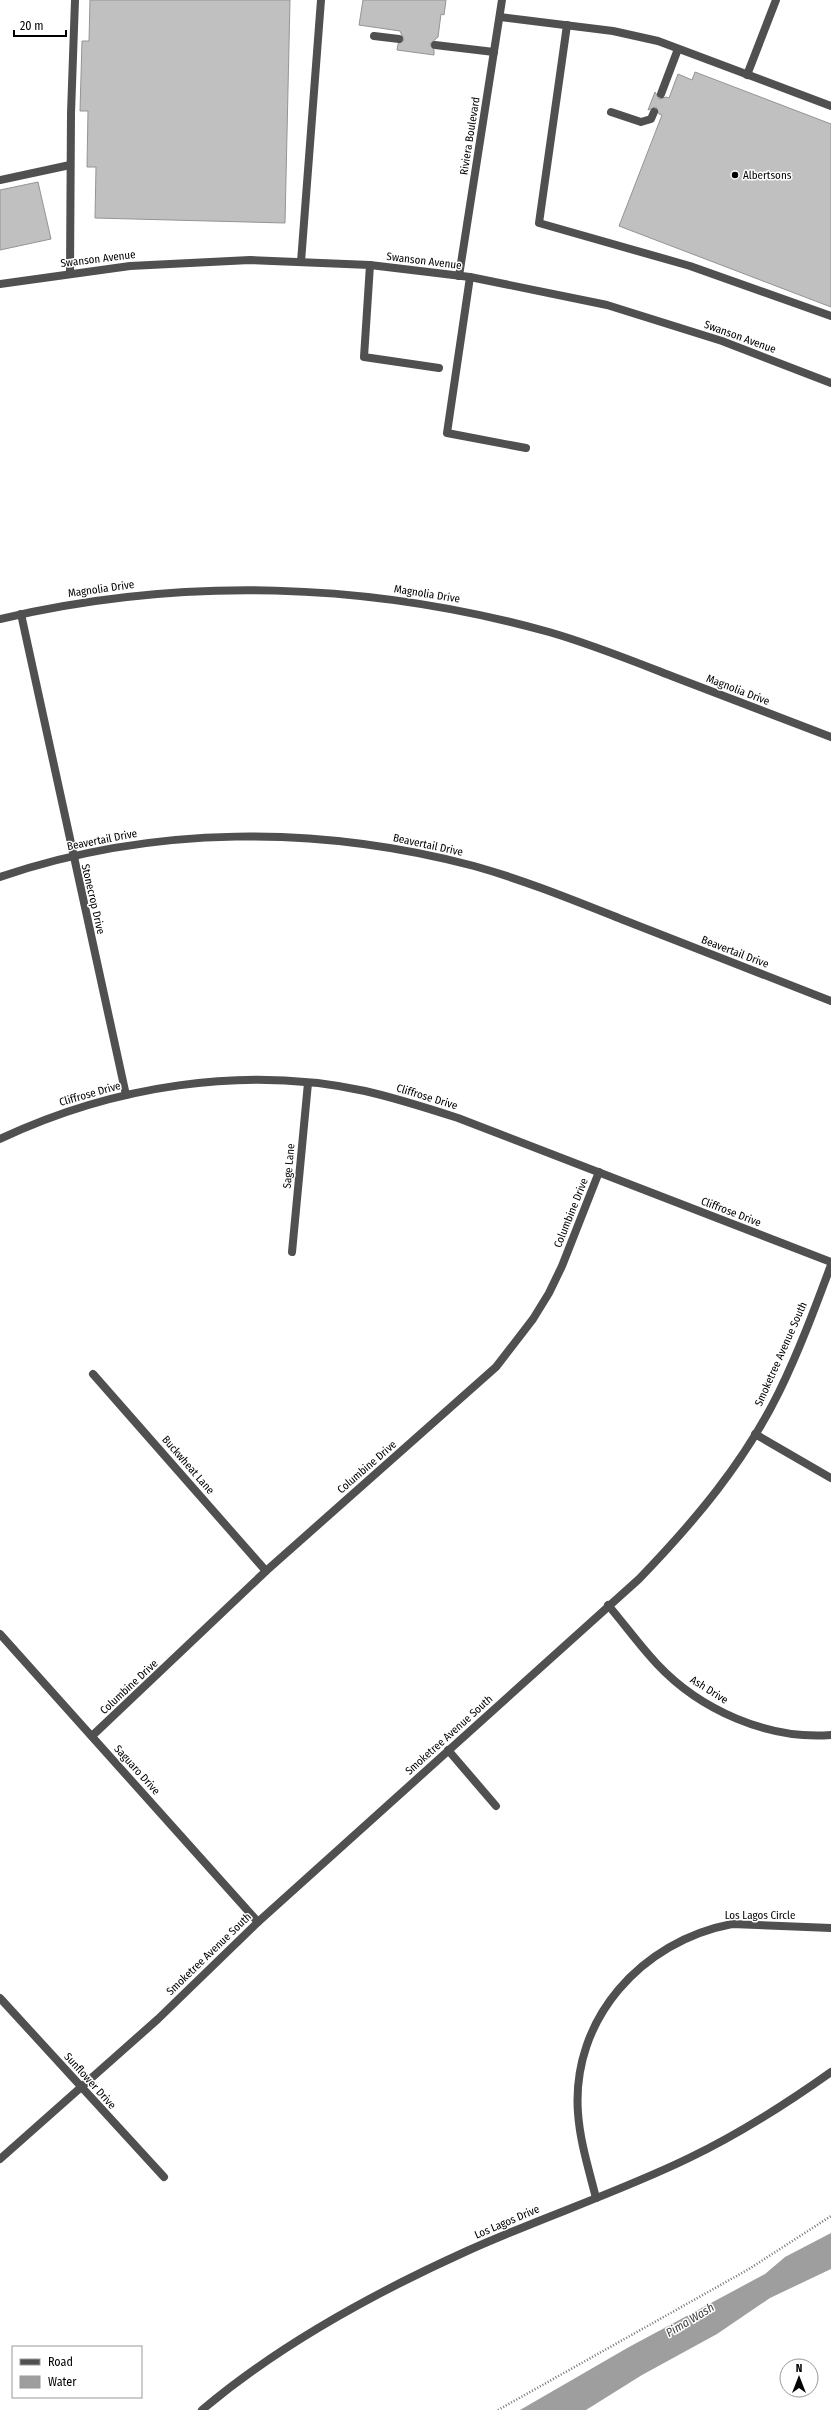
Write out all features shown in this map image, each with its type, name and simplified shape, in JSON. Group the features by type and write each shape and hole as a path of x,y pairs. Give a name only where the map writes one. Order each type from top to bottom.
{"street":[{"path":"70,274 70,165 74,0"},
{"path":"301,262 321,0"},
{"name":"Riviera Boulevard","path":"459,276 502,0"},
{"path":"747,74 776,0"},
{"path":"500,17 612,31 658,41 831,106"},
{"path":"567,25 539,223 690,266 831,316"},
{"path":"374,36 399,39"},
{"path":"435,44 494,52"},
{"path":"661,94 678,48"},
{"path":"611,112 641,122 651,119 654,112"},
{"path":"0,180 70,165"},
{"name":"Swanson Avenue","path":"0,284 130,266 250,260 370,265 470,277 607,305 722,341 831,382"},
{"path":"370,265 364,357 439,368"},
{"path":"470,277 447,433 526,448"},
{"name":"Magnolia Drive","path":"0,619 127,596 212,590 298,590 383,598 468,612 550,633 631,661 831,737"},
{"name":"Stonecrop Drive","path":"21,614 72,856 126,1095"},
{"name":"Beavertail Drive","path":"0,877 72,856 148,843 214,837 280,836 346,841 411,851 476,867 538,887 831,1001"},
{"name":"Cliffrose Drive","path":"0,1139 72,1109 126,1095 168,1087 217,1082 266,1081 308,1083 364,1091 411,1103 458,1118 831,1264"},
{"name":"Sage Lane","path":"292,1252 308,1083"},
{"name":"Columbine Drive","path":"92,1736 266,1571 474,1388 516,1344 533,1319 562,1266 599,1172"},
{"name":"Smoketree Avenue South","path":"0,2159 158,2019 258,1922 608,1605 639,1579 680,1537 717,1492 755,1434 778,1392 802,1339 831,1264"},
{"name":"Buckwheat Lane","path":"93,1374 266,1571"},
{"path":"755,1434 831,1478"},
{"name":"Ash Drive","path":"608,1605 657,1664 701,1700 735,1718 771,1729 809,1735 831,1735"},
{"name":"Saguaro Drive","path":"0,1634 258,1922"},
{"path":"448,1750 496,1806"},
{"name":"Los Lagos Circle","path":"596,2198 579,2127 579,2081 590,2035 605,2008 623,1982 646,1961 672,1944 716,1927 732,1924 831,1928"},
{"name":"Sunflower Drive","path":"0,1998 164,2177"},
{"name":"Los Lagos Drive","path":"202,2410 261,2366 326,2323 363,2303 466,2251 690,2158 744,2129 798,2096 831,2072"}],"path":[{"path":"498,2410 749,2269 831,2216"}],"water":[{"name":"Pima Wash","path":"831,2233 831,2269 770,2298 717,2334 642,2375 586,2410 520,2410 629,2347 765,2274 785,2257"}],"building":[{"path":"90,0 290,0 285,223 95,218 96,167 87,167 88,111 80,111 82,41 89,41"},
{"path":"363,0 446,0 444,15 441,14 438,37 430,44 434,50 434,55 397,50 398,44 404,40 400,31 359,25"},
{"name":"Albertsons","path":"695,72 831,124 831,307 619,226 662,115 659,114 656,107 648,110 655,92 659,99 666,97 669,98 678,74 692,80"},
{"path":"38,182 51,239 0,250 0,190"}],"place":[{"name":"Albertsons","path":"735,175"}]}
